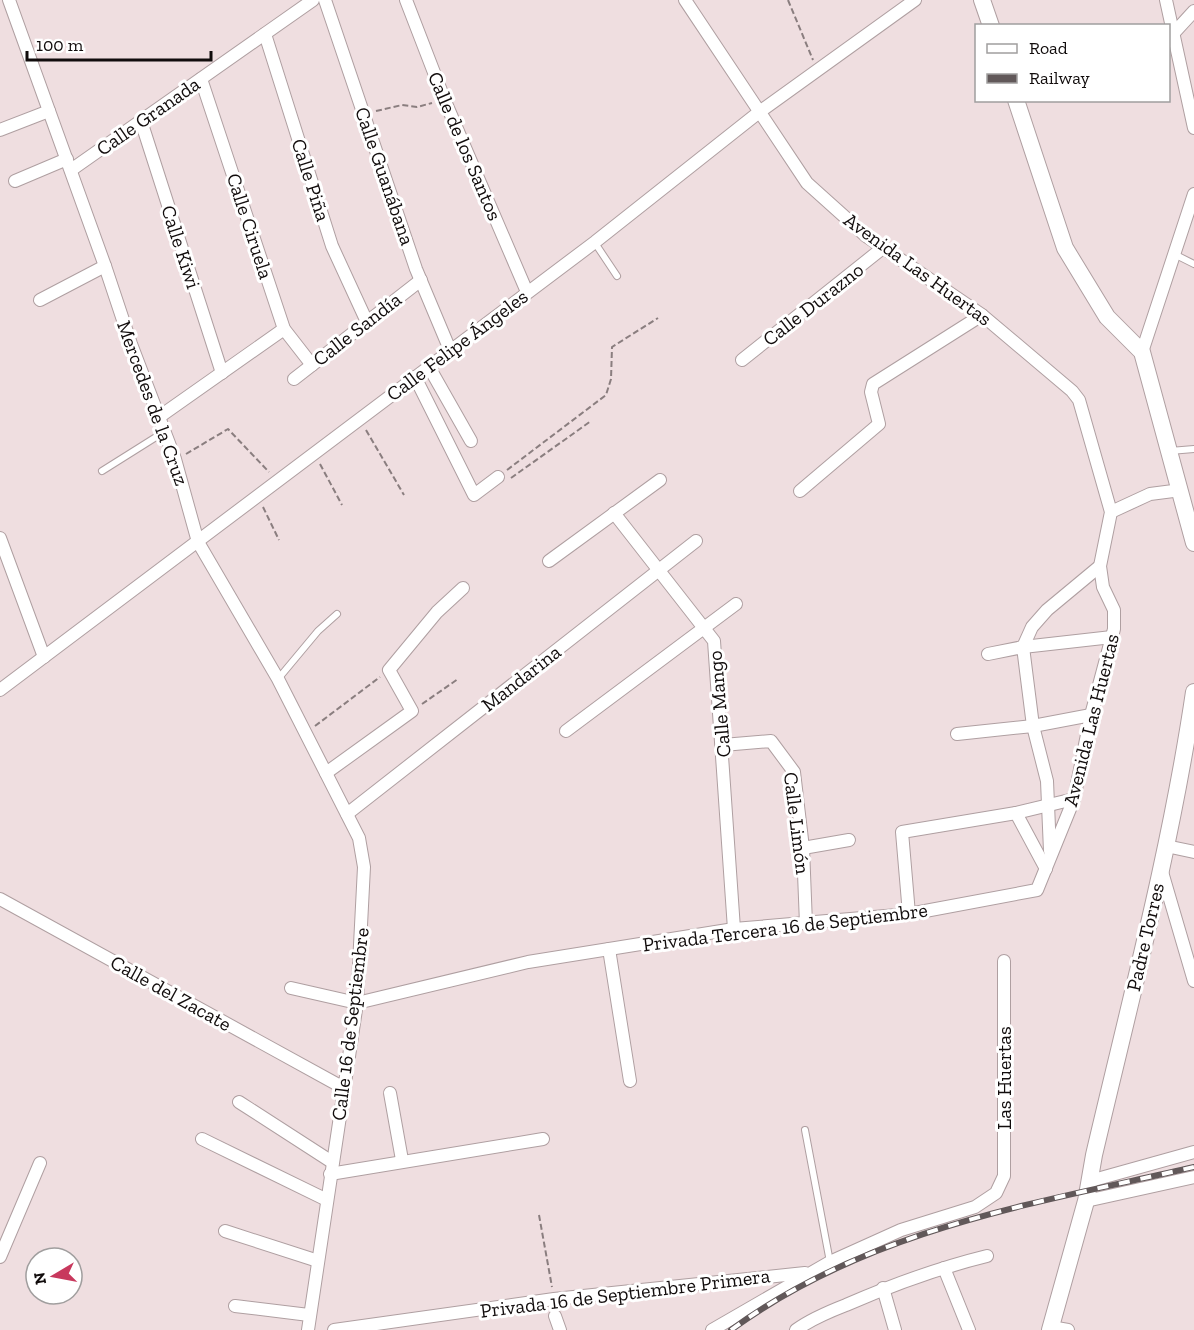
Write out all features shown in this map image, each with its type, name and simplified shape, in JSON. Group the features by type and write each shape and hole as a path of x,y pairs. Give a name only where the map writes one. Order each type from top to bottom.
{"street":[{"name":"Mercedes de la Cruz","path":"9,0 69,164 131,345 176,459 198,542"},
{"name":"Calle Granada","path":"15,180 69,164 141,121 313,0"},
{"name":"Calle Guanábana","path":"325,0 421,280 450,350"},
{"name":"Calle de los Santos","path":"406,0 445,101 527,292"},
{"name":"Avenida Las Huertas","path":"685,0 758,113 807,183 866,236 982,315 1072,391 1079,400 1110,512 1100,566 1103,587 1114,610 1112,638 1091,716 1074,799 1037,890"},
{"name":"Calle Felipe Ángeles","path":"0,690 595,242 758,113 915,0"},
{"path":"982,0 990,24"},
{"path":"1166,0 1172,36 1194,128"},
{"path":"1172,36 1194,10"},
{"name":"Calle Piña","path":"265,34 332,246 367,322"},
{"name":"Calle Ciruela","path":"201,79 284,329 312,365"},
{"path":"1017,102 1065,248 1107,317 1142,352 1194,543"},
{"path":"0,130 49,111"},
{"name":"Calle Kiwi","path":"141,121 222,373"},
{"path":"1142,352 1194,194"},
{"name":"Calle Durazno","path":"742,360 884,247"},
{"path":"40,300 105,266"},
{"name":"Calle Sandía","path":"294,379 421,280"},
{"path":"800,492 879,424 871,392 873,384 982,315"},
{"path":"159,417 284,329"},
{"path":"429,367 471,441"},
{"path":"415,377 474,495 498,477"},
{"path":"549,561 660,480"},
{"path":"1110,512 1150,494 1181,490"},
{"name":"Calle Mango","path":"614,513 714,641 717,658 734,929"},
{"path":"0,538 44,657"},
{"name":"Mandarina","path":"347,814 696,541"},
{"name":"Calle 16 de Septiembre","path":"198,542 278,679 347,814 359,838 364,867 357,1003 342,1087 308,1330"},
{"path":"1050,856 1047,781 1034,726 1023,647 1032,627 1047,610 1100,566"},
{"path":"326,773 412,711 389,670 437,612 463,588"},
{"path":"566,731 736,604"},
{"path":"988,654 1023,647 1112,638"},
{"name":"Padre Torres","path":"1056,1329 1166,846 1188,772 1194,692"},
{"path":"957,734 1034,726 1091,716"},
{"name":"Calle Limón","path":"723,745 771,741 794,772 803,848 806,924"},
{"path":"909,914 902,832 1016,813 1074,799"},
{"path":"1016,813 1046,870"},
{"path":"803,848 849,840"},
{"path":"1166,846 1194,852"},
{"path":"1161,870 1194,981"},
{"name":"Privada Tercera 16 de Septiembre","path":"357,1003 518,964 734,929 909,914 1037,890"},
{"name":"Calle del Zacate","path":"0,899 342,1087"},
{"path":"609,949 630,1081"},
{"name":"Las Huertas","path":"830,1262 901,1230 975,1207 996,1193 1004,1176 1004,961"},
{"path":"291,988 357,1003"},
{"path":"390,1093 402,1160"},
{"path":"239,1102 331,1168 402,1160 543,1138"},
{"path":"202,1139 327,1200"},
{"path":"1090,1180 1194,1152"},
{"path":"0,1257 40,1163"},
{"path":"1086,1201 1194,1178"},
{"path":"225,1231 318,1261"},
{"path":"796,1330 810,1326 883,1288 987,1256"},
{"path":"712,1330 809,1272 830,1262"},
{"path":"944,1268 969,1330"},
{"name":"Privada 16 de Septiembre Primera","path":"334,1330 554,1299 809,1272"},
{"path":"883,1288 895,1330"},
{"path":"235,1306 309,1316"},
{"path":"555,1316 560,1330"}],"lane":[{"path":"595,242 617,276"},
{"path":"1174,254 1194,264"},
{"path":"102,471 165,431"},
{"path":"1169,451 1194,450"},
{"path":"278,679 318,631 336,614"},
{"path":"805,1130 830,1262"}],"path":[{"path":"788,0 818,70"},
{"path":"365,114 402,105 417,106 445,101"},
{"path":"591,421 504,483 498,477 606,395 611,379 612,347 658,318"},
{"path":"360,420 404,495"},
{"path":"176,459 228,429 269,472"},
{"path":"314,454 342,505"},
{"path":"258,496 279,540"},
{"path":"306,734 389,670"},
{"path":"412,711 458,679"},
{"path":"539,1215 554,1299"}],"railway":[{"path":"731,1330 784,1296 839,1267 895,1244 954,1224 1013,1208 1194,1167"}]}
